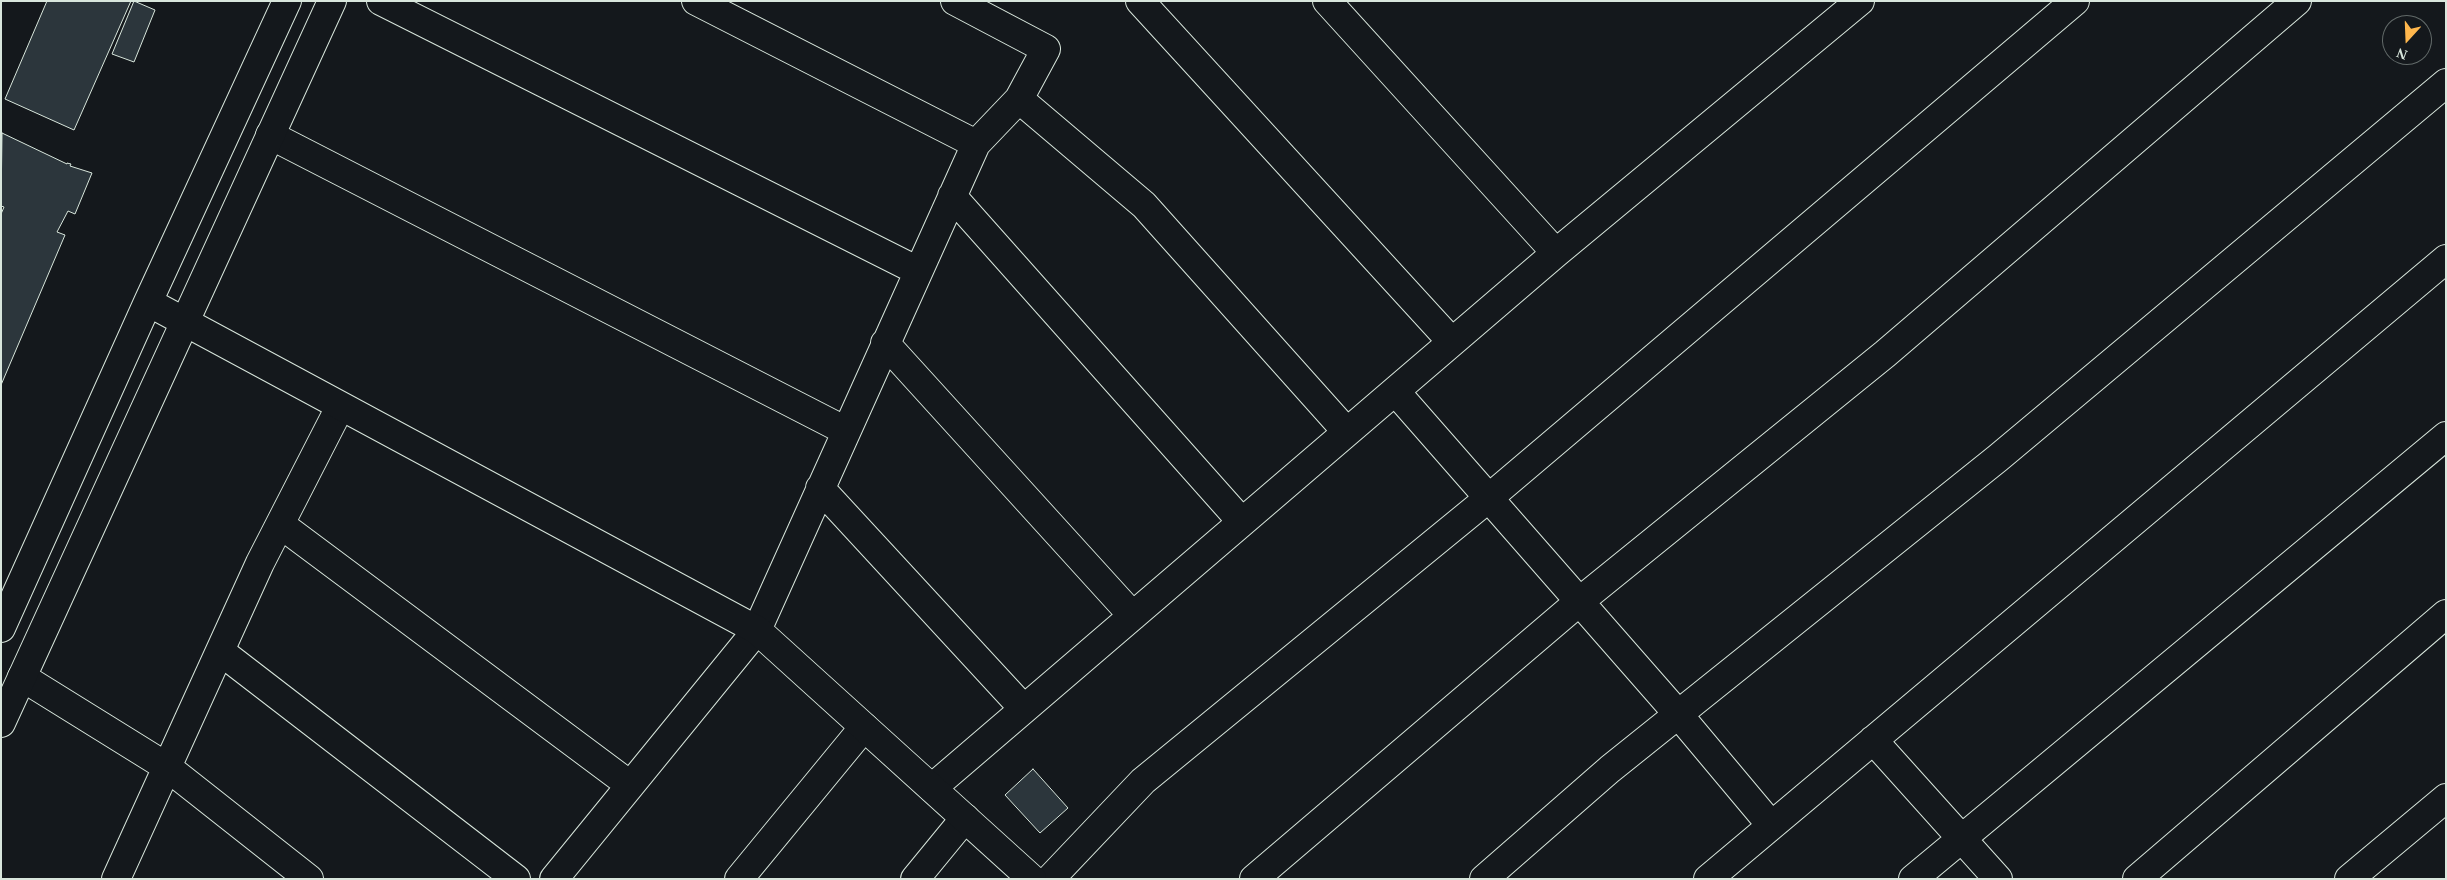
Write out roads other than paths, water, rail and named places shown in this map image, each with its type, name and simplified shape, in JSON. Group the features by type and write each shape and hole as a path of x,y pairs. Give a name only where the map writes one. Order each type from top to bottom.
{"street":[{"path":"1,628 148,302 287,1"},
{"path":"1,723 332,1"},
{"path":"382,1 918,271"},
{"path":"696,1 976,144"},
{"path":"554,879 756,630 976,144 1018,99 1046,49 955,1"},
{"path":"1140,1 1452,342"},
{"path":"1326,1 1556,253"},
{"path":"932,788 1556,253 1860,1"},
{"path":"1050,879 1143,781 1490,497 2075,1"},
{"path":"1254,879 1580,601 1885,354 2297,1"},
{"path":"1484,879 1610,769 1998,458 2446,82"},
{"path":"1018,99 1144,205 1347,432"},
{"path":"270,135 846,431"},
{"path":"952,196 1242,522"},
{"path":"1708,879 2446,259"},
{"path":"148,302 756,630 1032,879"},
{"path":"885,343 1133,616"},
{"path":"1395,391 1490,497 1678,714 1771,825"},
{"path":"116,879 280,524 340,407"},
{"path":"1913,879 1961,837 2446,436"},
{"path":"820,488 1024,709"},
{"path":"280,524 630,785"},
{"path":"2137,879 2446,614"},
{"path":"220,652 516,879"},
{"path":"22,677 167,767 309,879"},
{"path":"739,879 864,727"},
{"path":"1873,740 1998,879"},
{"path":"2349,879 2446,798"},
{"path":"915,879 964,818"}]}
